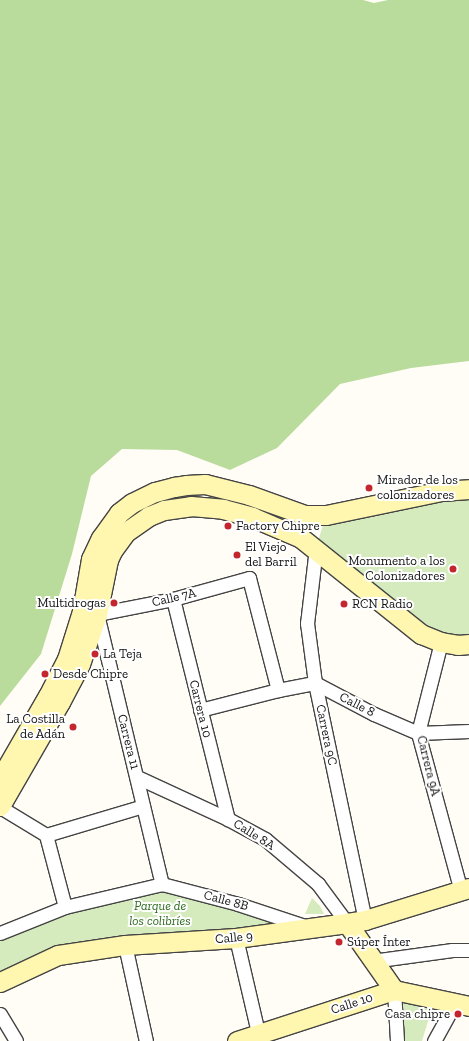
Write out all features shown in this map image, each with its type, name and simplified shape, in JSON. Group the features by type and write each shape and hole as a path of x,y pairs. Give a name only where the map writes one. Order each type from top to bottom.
{"main road":[{"path":"0,807 80,664 90,612 91,559 101,538 119,513 132,503 155,492 186,484 205,484 249,495 305,515 326,515 442,491 469,489"},
{"path":"0,779 48,696 67,659 90,612 112,551 126,532 149,516 164,510 191,506 224,509 252,517 301,538 316,548 421,634 441,642 458,646 469,644"},
{"name":"Calle 9","path":"0,982 58,955 125,945 236,938 356,922 465,889"},
{"name":"Carrera 9C","path":"356,922 372,961 394,990"},
{"path":"394,990 462,1004"},
{"name":"Calle 10","path":"237,1041 260,1038 394,990"}],"street":[{"name":"Carrera 9C","path":"316,548 307,624 315,682 356,922"},
{"name":"Calle 7A","path":"90,612 173,599 250,578 278,690"},
{"name":"Carrera 10","path":"173,599 228,819"},
{"name":"Carrera 11","path":"90,612 137,777 162,884"},
{"name":"Carrera 9A","path":"441,642 418,733 465,889"},
{"path":"200,710 315,682"},
{"name":"Calle 8","path":"315,682 374,714 418,733 469,731"},
{"name":"Calle 8A","path":"137,777 228,819 265,839 312,879 356,922"},
{"path":"46,835 144,806"},
{"path":"0,807 46,835 65,907"},
{"name":"Calle 8B","path":"0,933 65,907 162,884 238,904 314,928"},
{"path":"236,938 260,1038"},
{"path":"125,945 146,1041"},
{"path":"372,961 452,950 469,950"},
{"path":"394,990 397,1041"},
{"path":"434,1041 462,1004"},
{"path":"0,1014 16,1041"}],"green space":[{"path":"0,0 363,0 374,3 388,0 469,0 469,361 411,368 340,384 277,448 230,470 177,450 122,449 91,476 72,554 41,654 0,706"},
{"name":"Monumento a los Colonizadores","path":"469,489 469,644 441,642 316,548 326,515"},
{"name":"Parque de los colibríes","path":"162,884 314,928 125,945 0,982 0,933"},
{"path":"312,898 320,906 324,914 305,914"},
{"path":"394,990 435,998 422,1041 397,1041"}],"place":[{"name":"Mirador de los colonizadores","path":"369,488"},
{"name":"Factory Chipre","path":"228,526"},
{"name":"El Viejo del Barril","path":"237,555"},
{"name":"Monumento a los Colonizadores","path":"453,569"},
{"name":"Multidrogas","path":"114,603"},
{"name":"RCN Radio","path":"344,604"},
{"name":"La Teja","path":"95,654"},
{"name":"Desde Chipre","path":"45,674"},
{"name":"La Costilla de Adán","path":"73,727"},
{"name":"Súper Ínter","path":"339,942"},
{"name":"Casa chipre","path":"458,1014"}]}
